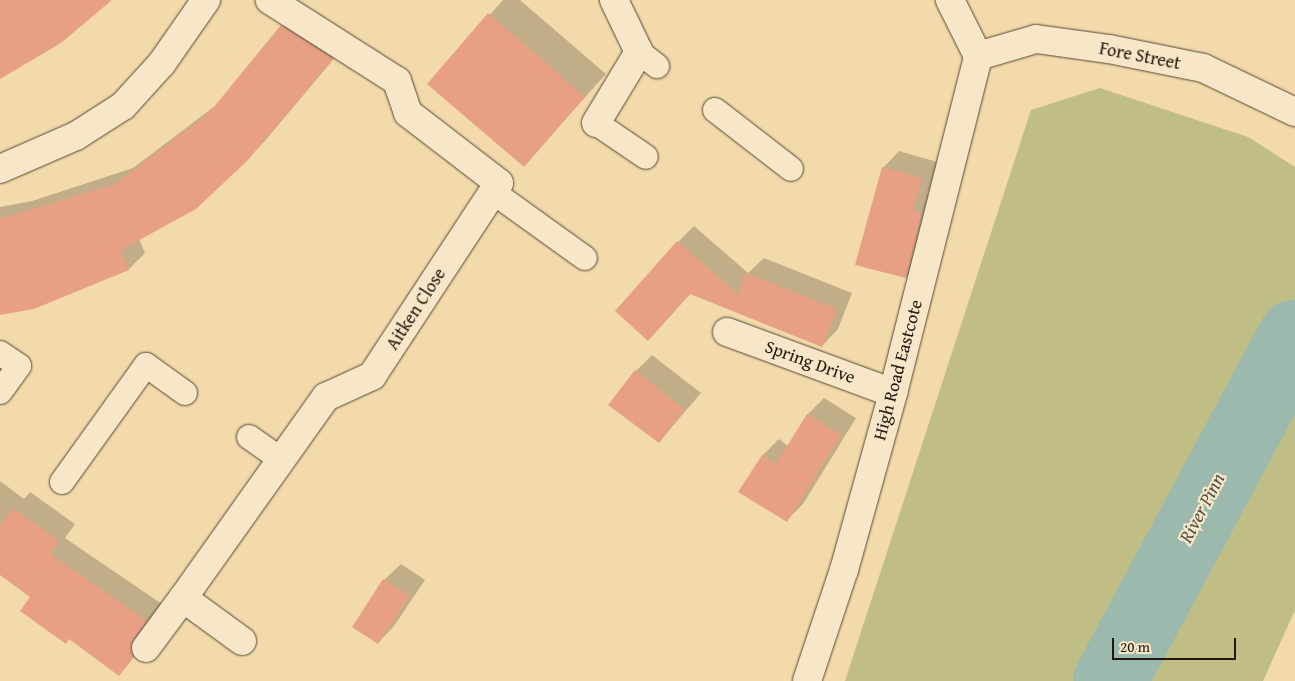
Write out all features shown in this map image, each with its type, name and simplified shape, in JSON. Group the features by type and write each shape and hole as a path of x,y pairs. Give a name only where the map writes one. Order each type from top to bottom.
{"street":[{"path":"0,169 76,136 123,106 162,63 206,0"},
{"path":"270,0 397,81 408,113 499,183 493,192"},
{"path":"596,123 648,58 614,0"},
{"path":"950,0 978,56"},
{"name":"Fore Street","path":"978,56 1036,39 1109,49 1203,68 1294,109"},
{"name":"High Road Eastcote","path":"807,681 844,570 893,393 978,56"},
{"name":"Aitken Close","path":"146,648 326,397 372,376 493,192"},
{"name":"Spring Drive","path":"727,332 893,393"},
{"path":"183,598 242,641"}],"lane":[{"path":"715,110 791,169"},
{"path":"596,123 646,157"},
{"path":"493,192 585,258"},
{"path":"0,353 19,366 0,392"},
{"path":"62,482 146,365 185,393"},
{"path":"249,437 281,460"}],"shaded area":[{"path":"1100,88 1248,137 1295,167 1295,610 1263,681 845,681 1031,110"}],"building":[{"path":"0,0 112,0 61,43 0,79"},
{"path":"488,13 585,97 524,167 427,84"},
{"path":"281,25 333,59 248,160 196,209 121,250 129,270 34,309 0,315 0,219 115,184 209,113"},
{"path":"882,167 922,178 913,210 922,213 906,278 855,265"},
{"path":"677,241 738,294 746,273 837,309 822,347 690,294 648,341 615,311"},
{"path":"635,370 685,410 659,443 608,405"},
{"path":"807,414 841,435 787,522 738,492 762,455 776,464"},
{"path":"13,508 59,541 50,554 147,621 131,646 134,657 119,676 69,639 66,644 20,611 30,597 0,575 0,526"},
{"path":"383,579 410,596 378,644 352,627"}],"waterway":[{"name":"River Pinn","path":"1110,681 1295,336"}]}
